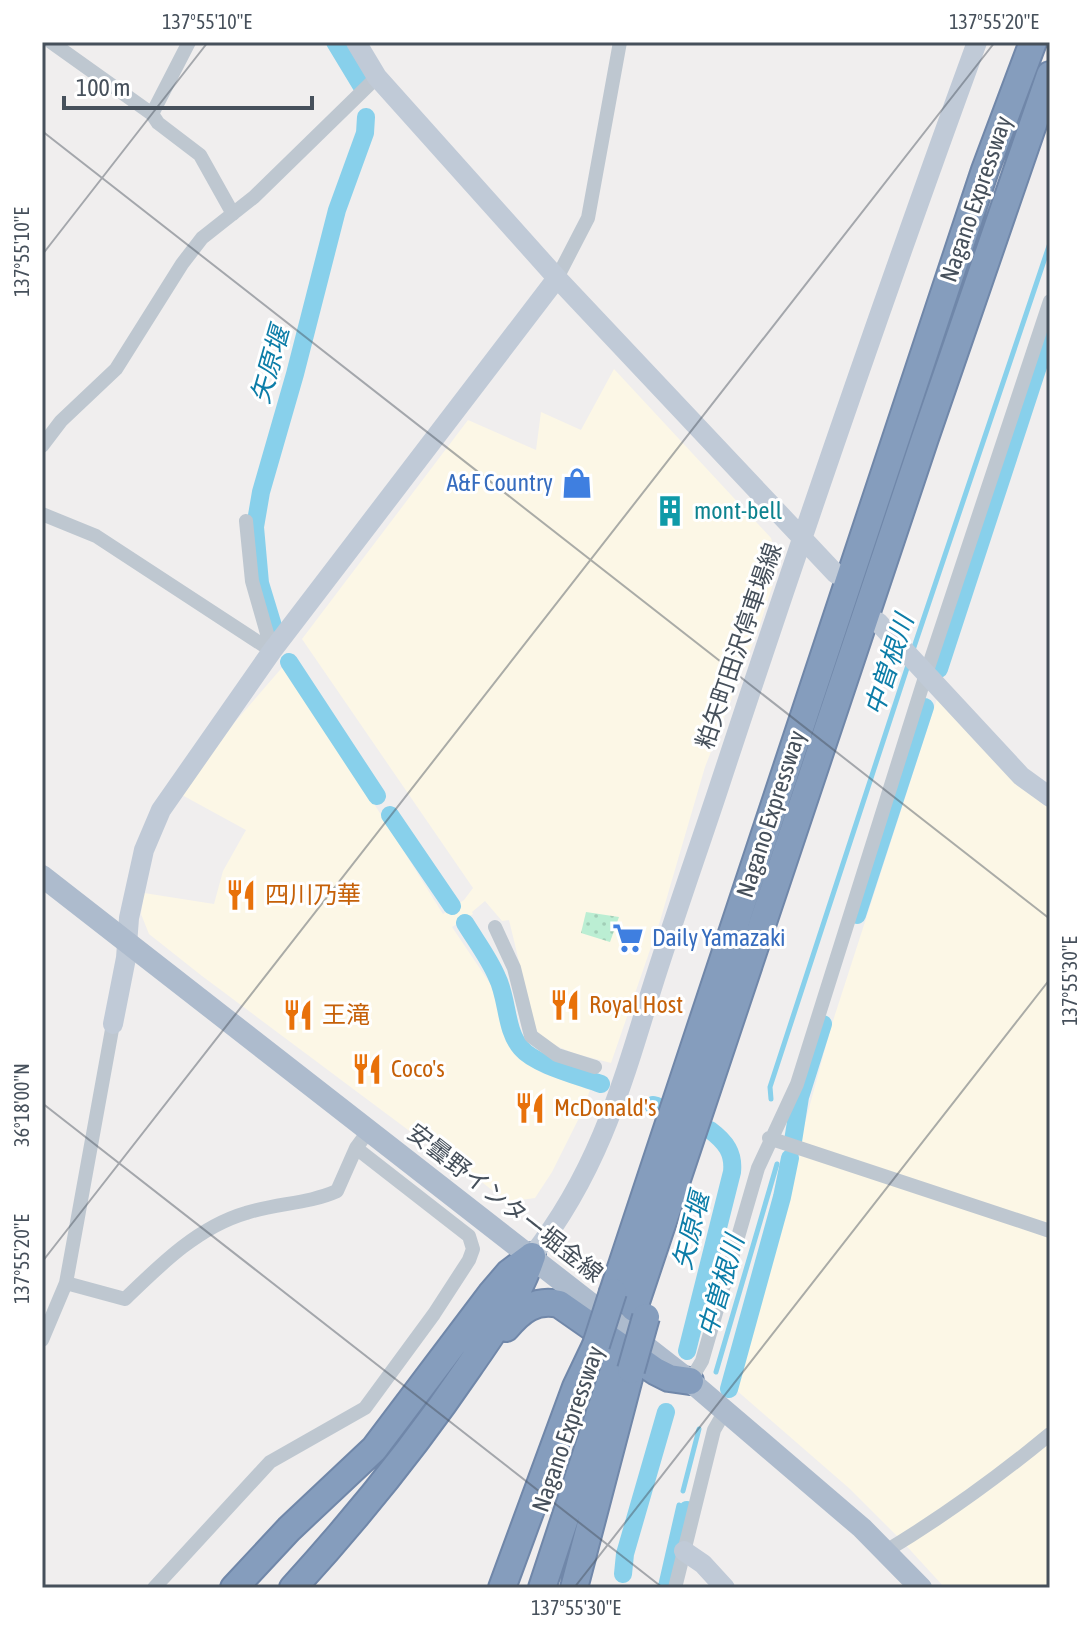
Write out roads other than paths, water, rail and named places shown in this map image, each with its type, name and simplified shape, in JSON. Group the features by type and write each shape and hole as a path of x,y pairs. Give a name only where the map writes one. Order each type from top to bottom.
{"highway":[{"name":"Nagano Expressway","path":"542,1588 615,1359 613,1292 985,170 1033,42"},
{"name":"Nagano Expressway","path":"515,1588 661,1261 677,1178 971,301 1050,75"},
{"path":"447,1399 511,1307 532,1256"},
{"path":"234,1588 289,1529 374,1449 491,1294 509,1273 532,1256"},
{"path":"293,1588 364,1506 447,1399 522,1311 545,1301 559,1304 655,1371 669,1378 690,1381"},
{"path":"502,1588 576,1387 615,1359"},
{"path":"574,1588 615,1359"}],"main road":[{"name":"安曇野インター堀金線","path":"42,876 690,1381 886,1551 921,1588"}],"street":[{"path":"51,42 152,114 158,123 200,155 233,214"},
{"path":"152,114 189,42"},
{"path":"356,42 377,77 557,278 836,574"},
{"path":"42,1340 46,1324 66,1283 144,850 161,810 272,651 557,278 588,218 620,42"},
{"name":"粕矢町田沢停車場線","path":"532,1256 562,1217 581,1182 621,1089 661,960 896,264 977,42"},
{"path":"42,446 61,421 116,369 182,264 202,238 254,197 377,77"},
{"path":"690,1381 702,1361 758,1168 769,1138 797,1084 926,674 1050,301"},
{"path":"42,514 96,536 272,651"},
{"path":"246,521 252,581 272,651"},
{"path":"878,622 1021,776 1050,797"},
{"path":"495,927 514,968 531,1036 557,1055 595,1067"},
{"path":"66,1283 125,1299 166,1259 221,1222 247,1212 322,1198 337,1191 356,1148 370,1129"},
{"path":"769,1138 1050,1231"},
{"path":"154,1588 270,1462 365,1408 434,1314 469,1260 473,1249 469,1236 356,1148"},
{"path":"675,1588 714,1430 725,1411"},
{"path":"886,1551 933,1523 1006,1471 1050,1434"},
{"path":"684,1551 703,1564 725,1588"}],"waterway":[{"name":"矢原堰","path":"335,42 361,85"},
{"name":"矢原堰","path":"274,629 260,583 255,527 261,492 337,210 365,133 366,117"},
{"name":"中曽根川","path":"912,653 1050,243"},
{"path":"939,669 1050,330"},
{"name":"矢原堰","path":"289,662 377,796"},
{"name":"中曽根川","path":"771,1099 770,1087 909,662"},
{"path":"857,915 925,707"},
{"name":"矢原堰","path":"390,815 452,906"},
{"name":"矢原堰","path":"465,923 497,977 512,1032 521,1048 547,1065 601,1084"},
{"path":"793,1141 800,1097 823,1024"},
{"name":"矢原堰","path":"653,1105 657,1106"},
{"name":"矢原堰","path":"687,1351 732,1172 728,1148 710,1130"},
{"path":"729,1389 790,1158"},
{"name":"中曽根川","path":"716,1372 777,1164"},
{"name":"矢原堰","path":"623,1574 625,1554 666,1412"},
{"name":"中曽根川","path":"683,1491 699,1429"},
{"name":"中曽根川","path":"660,1588 679,1505"},
{"path":"668,1588 687,1510"}],"place":[{"name":"A&F Country","path":"577,483"},
{"name":"mont-bell","path":"670,511"},
{"name":"四川乃華","path":"241,895"},
{"name":"Daily Yamazaki","path":"628,938"},
{"name":"Royal Host","path":"565,1005"},
{"name":"王滝","path":"298,1015"},
{"name":"Coco's","path":"367,1069"},
{"name":"McDonald's","path":"530,1108"}]}
